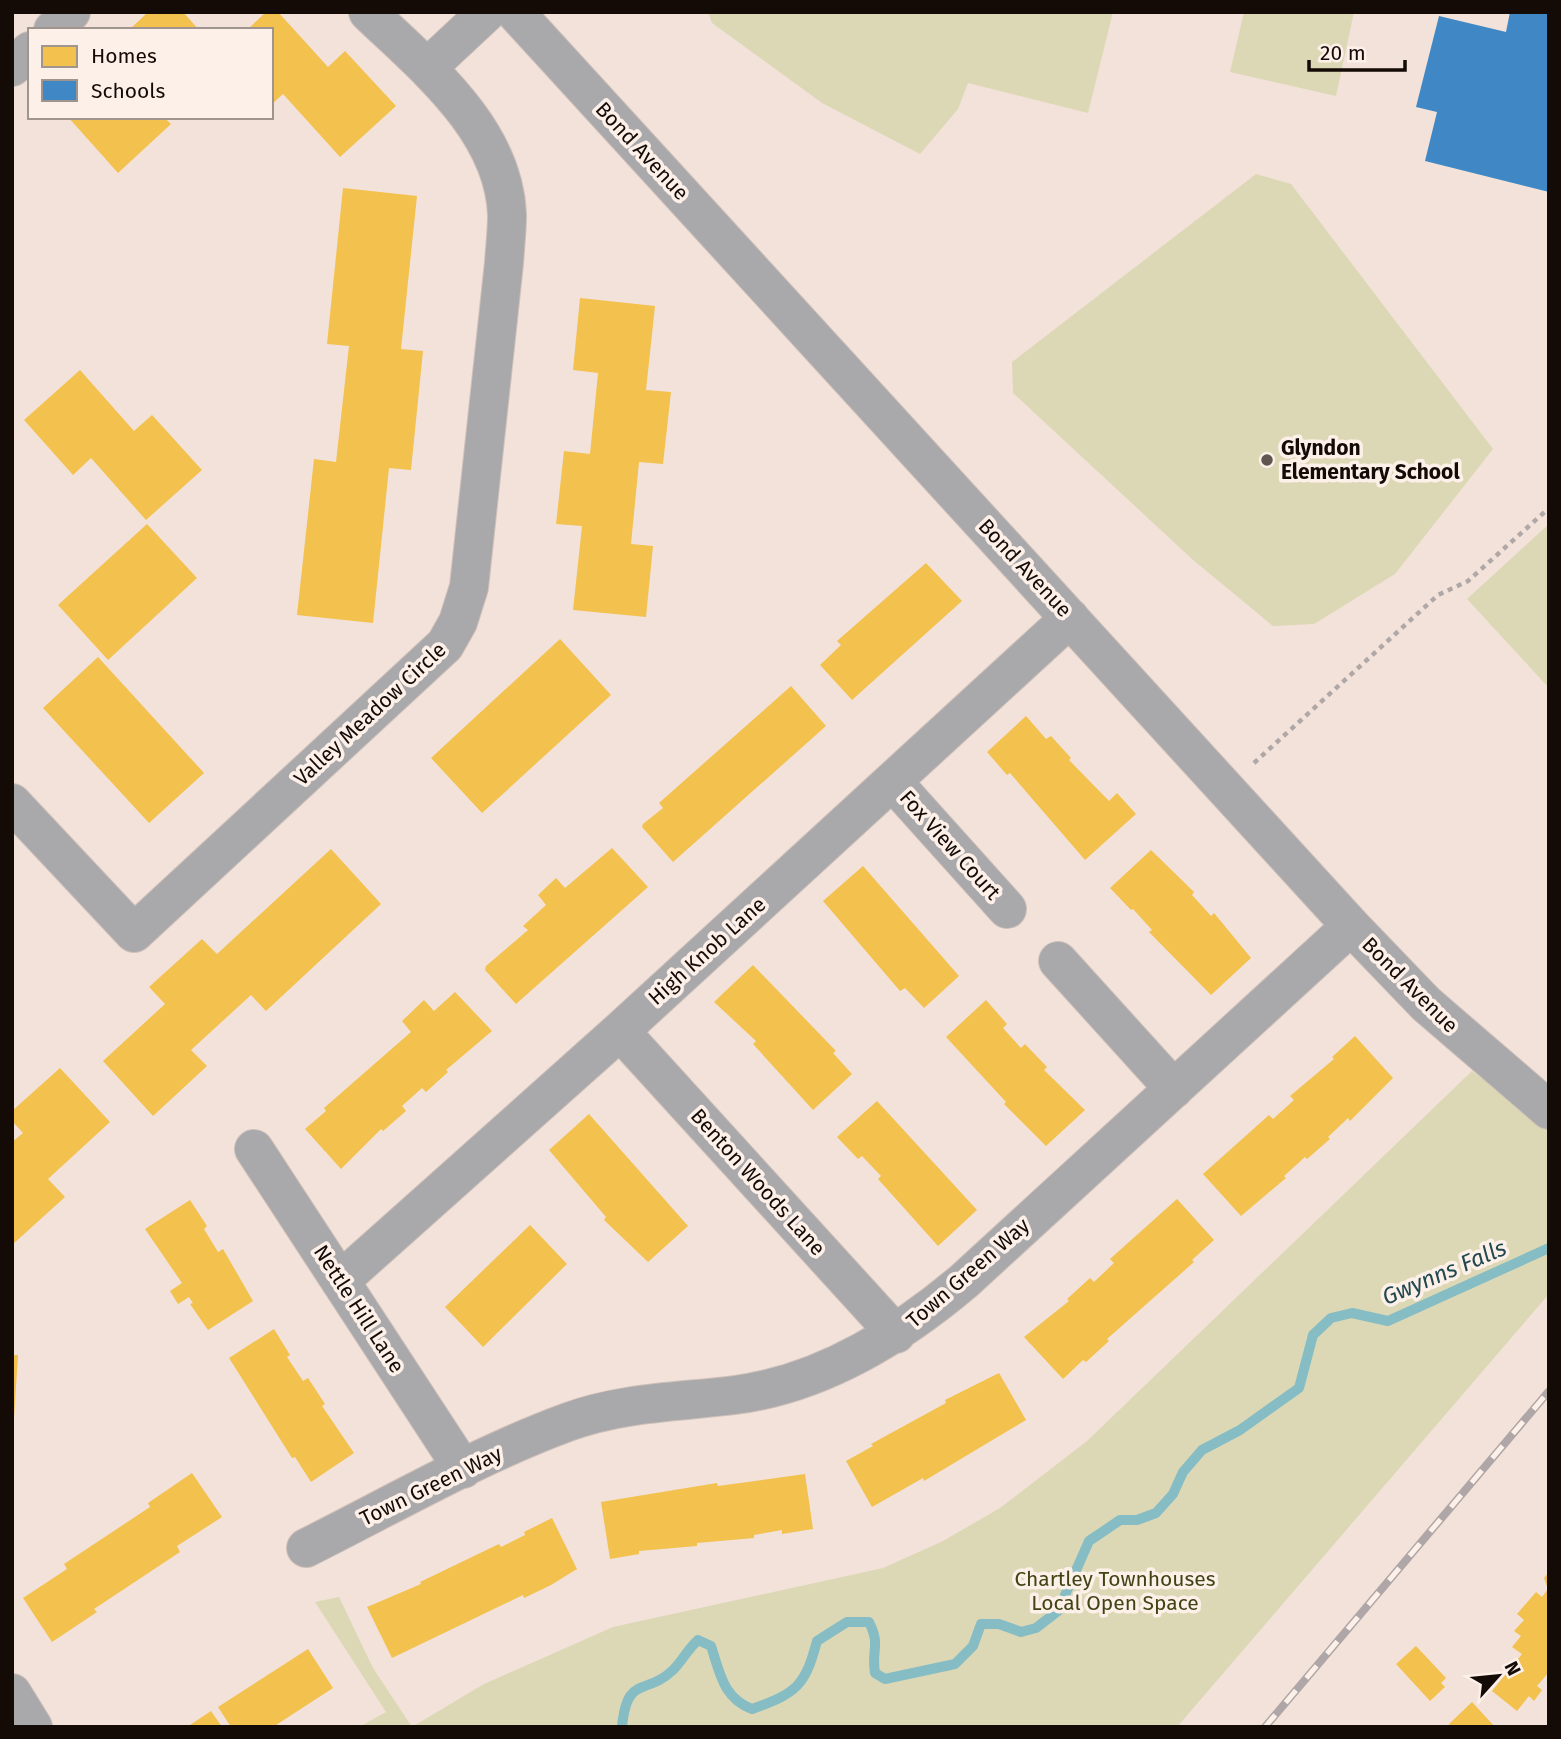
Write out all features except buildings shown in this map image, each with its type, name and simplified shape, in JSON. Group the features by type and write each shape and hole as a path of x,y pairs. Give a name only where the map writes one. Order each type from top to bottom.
{"street":[{"path":"54,28 71,12"},
{"name":"Valley Meadow Circle","path":"12,803 134,933 445,645 458,622 469,587 507,213 499,175 488,145 470,118 427,68 368,12"},
{"path":"427,68 487,12"},
{"name":"Bond Avenue","path":"515,12 1351,926 1426,1004 1549,1110"},
{"path":"12,67 28,53"},
{"name":"High Knob Lane","path":"340,1281 620,1031 1070,618"},
{"name":"Fox View Court","path":"893,782 1007,909"},
{"name":"Town Green Way","path":"306,1548 463,1468 568,1422 610,1410 738,1395 783,1384 856,1355 896,1334 964,1281 1351,926"},
{"path":"1058,961 1174,1089"},
{"name":"Benton Woods Lane","path":"620,1031 896,1334"},
{"name":"Nettle Hill Lane","path":"254,1149 463,1468"},
{"path":"12,1693 33,1727"}],"path":[{"path":"1254,763 1438,594 1468,581 1549,508"}],"green space":[{"path":"708,12 1113,12 1088,113 968,83 958,109 920,154 822,103 712,23"},
{"path":"1244,12 1354,12 1336,96 1230,72"},
{"path":"1256,174 1291,184 1493,449 1395,574 1314,624 1273,626 1192,559 1013,393 1012,362"},
{"path":"1549,524 1549,688 1467,599"},
{"name":"Chartley Townhouses Local Open Space","path":"1472,1071 1549,1129 1549,1294 1177,1727 412,1727 484,1684 613,1627 883,1568 943,1541 1000,1508 1087,1441"},
{"path":"339,1597 373,1668 412,1727 359,1727 386,1712 315,1602"}],"waterway":[{"name":"Gwynns Falls","path":"622,1727 628,1699 633,1693 673,1670 698,1640 711,1646 720,1675 729,1691 742,1704 752,1709 779,1698 797,1686 808,1668 817,1641 847,1622 869,1622 875,1642 875,1673 885,1679 955,1664 973,1646 981,1624 999,1624 1021,1632 1036,1628 1058,1611 1089,1541 1120,1520 1137,1520 1156,1513 1173,1494 1183,1472 1202,1450 1240,1430 1299,1388 1313,1335 1331,1318 1352,1313 1388,1321 1549,1248"}],"railway":[{"path":"1265,1727 1549,1391"}],"place":[{"name":"Glyndon Elementary School","path":"1267,460"}]}
